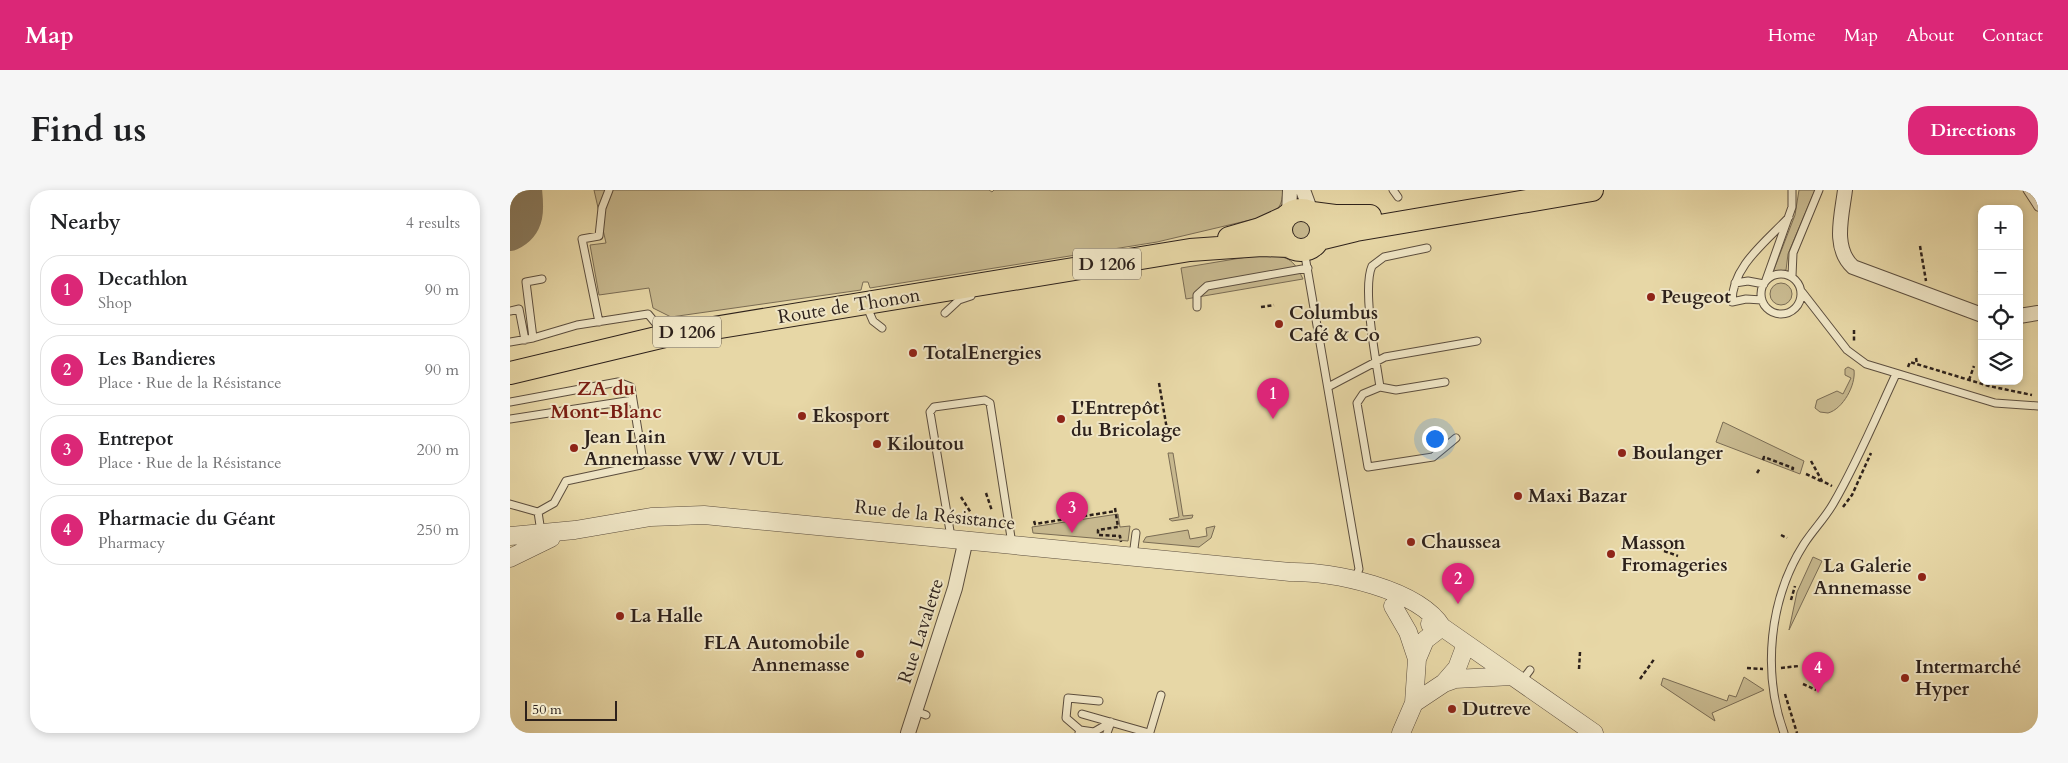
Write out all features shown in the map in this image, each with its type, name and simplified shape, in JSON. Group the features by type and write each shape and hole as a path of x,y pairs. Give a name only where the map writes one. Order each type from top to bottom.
{"main road":[{"path":"1299,214 1345,217 1393,214 1501,192 1526,190"},
{"name":"Route de Thonon","path":"510,373 665,336 1190,250 1262,245 1305,251 1356,230 1592,190"},
{"path":"1299,214 1320,224 1305,251 1281,233 1299,214"},
{"name":"Route de Thonon","path":"1190,250 1260,229 1299,214"}],"street":[{"path":"1290,190 1299,214"},
{"path":"1299,214 1303,190"},
{"path":"1845,190 1841,243 1842,252 1850,265 1861,272 1978,314"},
{"path":"2023,315 2038,313"},
{"name":"Rue de la Résistance","path":"512,535 575,530 651,517 692,515 1290,572 1327,573 1355,580 1392,593 1424,609 1434,615 1442,627 1466,644 1521,676 1594,733"},
{"name":"Rue de la Résistance","path":"510,558 540,541 575,530"},
{"name":"Rue Lavalette","path":"908,733 921,713 955,588 958,539"},
{"name":"Rue de la Résistance","path":"1290,572 1361,593 1393,606 1425,623 1442,627"},
{"path":"1393,606 1408,632 1417,659"},
{"path":"1401,733 1414,703 1417,659 1425,640 1442,627"},
{"path":"1414,703 1444,683 1460,663 1466,644"},
{"path":"1444,683 1473,677 1521,676"}],"lane":[{"path":"599,322 582,239 599,236 602,208 609,190"},
{"path":"1393,190 1398,197"},
{"path":"1792,190 1794,200 1789,217 1761,292 1762,300 1772,312 1787,313 1799,304 1802,292"},
{"path":"1792,276 1793,253 1819,190"},
{"path":"2027,190 2038,207"},
{"path":"1762,300 1746,299 1732,302 1735,283 1743,266 1789,217"},
{"path":"1380,387 1368,284 1372,266 1384,257 1427,248"},
{"path":"1196,307 1197,295 1207,286 1305,251 1359,569 1355,580"},
{"path":"1735,283 1748,281 1765,282 1776,274 1792,276 1798,282 1802,292 1855,358 1866,364 1904,378 1995,403 2038,406"},
{"path":"945,313 959,300 1024,278"},
{"path":"533,338 526,282 542,279"},
{"path":"866,304 870,318 882,328"},
{"path":"510,311 520,309 525,340"},
{"path":"510,342 533,338 577,325 648,314 658,323 665,336"},
{"path":"1328,387 1376,361 1477,341"},
{"path":"1784,733 1777,713 1772,675 1771,642 1774,623 1784,588 1797,556 1840,490 1896,374"},
{"path":"510,402 618,382 631,387 642,461 641,465 566,481 554,502 538,512 510,504"},
{"path":"1445,382 1396,390 1380,387 1363,394 1357,403 1368,467 1433,457 1456,438"},
{"path":"510,419 633,400"},
{"path":"958,539 930,412 934,407 985,400 990,403 1012,544"},
{"path":"538,512 541,533"},
{"path":"1128,556 1136,533"},
{"path":"1082,714 1150,732 1161,694"},
{"path":"1098,701 1068,698 1066,718 1079,732 1094,732 1111,722"},
{"path":"1107,733 1111,722"}],"path":[{"path":"1920,246 1929,297"},
{"path":"1261,306 1274,304"},
{"path":"1916,358 1917,364"},
{"path":"1904,378 1910,362 1970,380 2036,396"},
{"path":"1970,380 1974,366"},
{"path":"1159,384 1168,441"},
{"path":"1846,512 1841,510 1852,495 1866,468 1873,448"},
{"path":"1763,460 1764,457 1793,468 1792,471"},
{"path":"1812,460 1822,482"},
{"path":"1757,473 1760,468"},
{"path":"1806,474 1852,495"},
{"path":"986,493 992,511"},
{"path":"961,497 971,513"},
{"path":"1034,521 1034,524 1116,509 1118,526 1098,530 1098,534 1120,536 1128,556"},
{"path":"1781,535 1787,538"},
{"path":"1664,551 1678,556"},
{"path":"1790,603 1796,583"},
{"path":"1579,669 1580,652"},
{"path":"1640,679 1654,658"},
{"path":"1780,662 1782,676"},
{"path":"1809,687 1812,683"},
{"path":"1803,684 1816,690"},
{"path":"1784,690 1798,733"}],"shaded area":[{"path":"594,190 989,190 992,192 994,190 1283,190 1280,206 1267,216 1157,242 870,288 868,282 863,282 861,290 671,317 653,308 649,288 599,295 590,245 606,243"},
{"path":"1799,190 1815,190 1788,254 1786,270 1773,272 1795,215"},
{"path":"1300,219 1308,222 1311,230 1308,238 1300,241 1292,238 1289,230 1292,222"},
{"path":"1259,255 1286,258 1295,265 1303,279 1186,299 1181,268"},
{"path":"1781,283 1789,286 1792,294 1789,302 1781,305 1773,302 1770,294 1773,286"},
{"path":"1848,367 1854,370 1854,376 1847,396 1834,411 1828,413 1820,412 1815,408 1817,400 1837,391 1843,394 1851,378 1845,375 1845,369"},
{"path":"1723,422 1804,461 1800,474 1716,442"},
{"path":"1168,453 1173,453 1183,516 1193,515 1192,518 1172,521 1169,519 1179,517"},
{"path":"1118,514 1120,527 1130,526 1128,541 1033,533 1032,527"},
{"path":"1215,526 1211,538 1199,547 1143,542 1146,537 1188,530 1190,539 1207,536 1206,528"},
{"path":"1813,557 1822,561 1789,630 1797,592"},
{"path":"1744,677 1764,690 1712,713 1715,721 1661,685 1663,678 1727,701 1729,695 1736,697"}],"taxiway":[{"path":"510,234 521,226 524,221 526,209 525,190"}],"place":[{"name":"Peugeot","path":"1651,297"},
{"name":"Columbus Café & Co","path":"1279,324"},
{"name":"TotalEnergies","path":"913,353"},
{"name":"Ekosport","path":"802,416"},
{"name":"L'Entrepôt du Bricolage","path":"1061,419"},
{"name":"Decathlon","path":"1273,419"},
{"name":"Kiloutou","path":"877,444"},
{"name":"Jean Lain Annemasse VW / VUL","path":"574,448"},
{"name":"Boulanger","path":"1622,453"},
{"name":"Maxi Bazar","path":"1518,496"},
{"name":"Entrepot","path":"1072,533"},
{"name":"Chaussea","path":"1411,542"},
{"name":"Masson Fromageries","path":"1611,554"},
{"name":"La Galerie Annemasse","path":"1922,577"},
{"name":"Les Bandieres","path":"1458,604"},
{"name":"La Halle","path":"620,616"},
{"name":"FLA Automobile Annemasse","path":"860,654"},
{"name":"Intermarché Hyper","path":"1905,678"},
{"name":"Pharmacie du Géant","path":"1818,693"},
{"name":"Dutreve","path":"1452,709"}],"district":[{"name":"ZA du Mont-Blanc","path":"606,400"}]}
